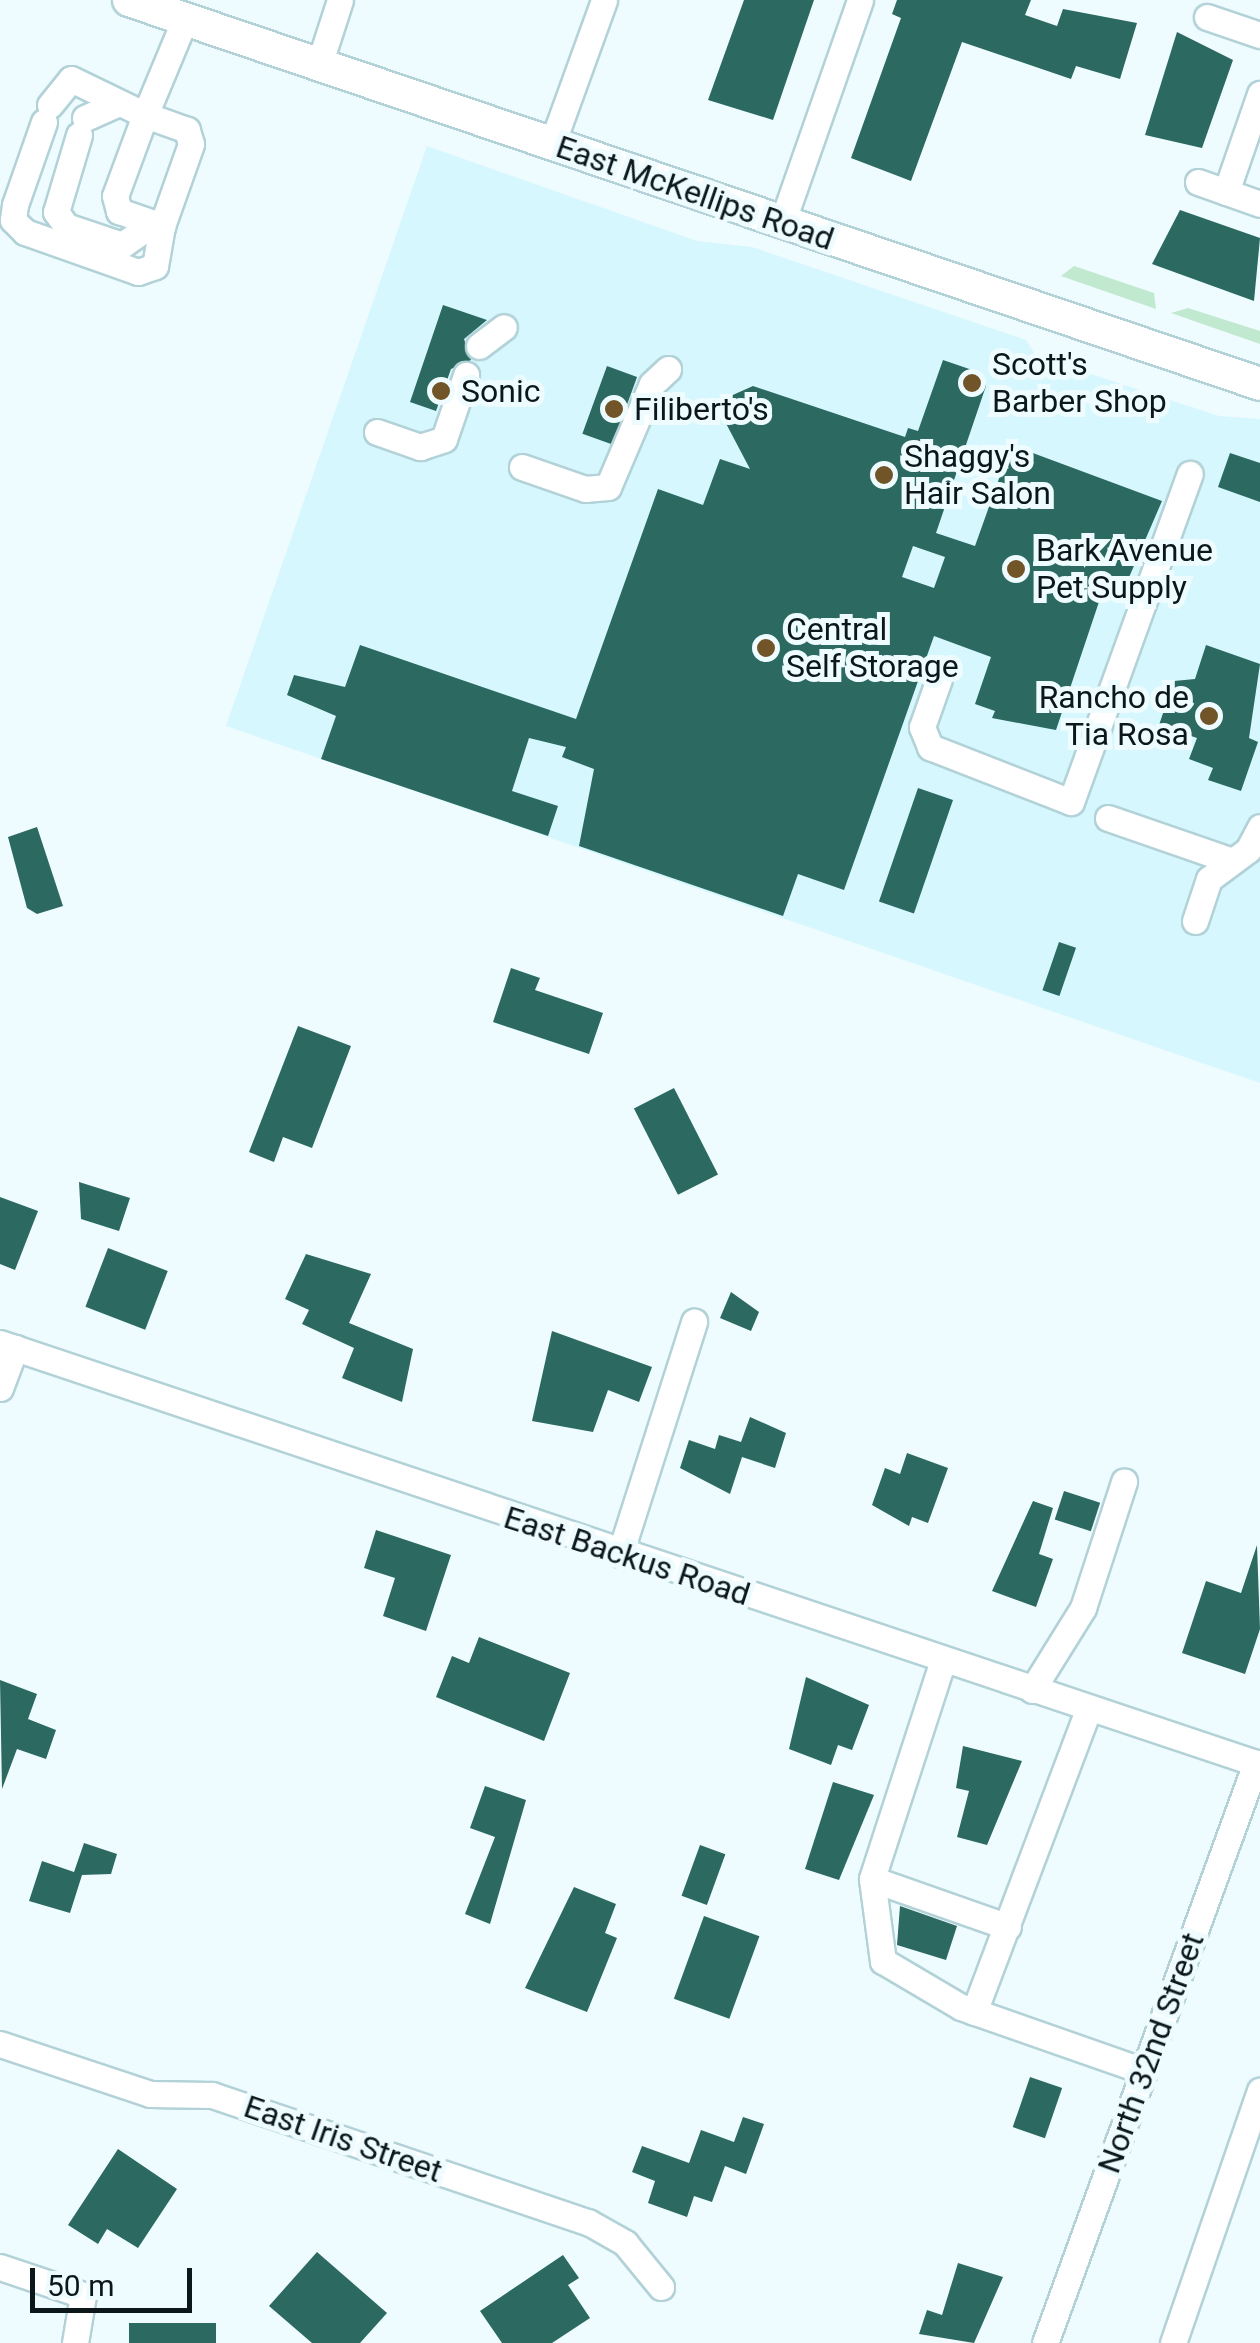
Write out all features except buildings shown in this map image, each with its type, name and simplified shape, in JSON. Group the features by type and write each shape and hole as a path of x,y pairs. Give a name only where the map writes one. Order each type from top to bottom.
{"main road":[{"name":"East McKellips Road","path":"129,0 1260,384"}],"street":[{"path":"319,65 340,0"},
{"path":"552,144 604,0"},
{"path":"782,223 860,0"},
{"path":"1208,17 1260,35"},
{"path":"158,225 119,211 114,196 184,19"},
{"path":"71,78 114,105 187,130 191,144 158,225 155,266 138,272 25,232 13,220 47,113 71,78"},
{"path":"1226,192 1260,94"},
{"path":"114,105 82,126 56,212 66,226 122,245 158,225"},
{"path":"1198,182 1260,204"},
{"path":"479,346 504,327"},
{"path":"522,467 585,490 608,487 652,384 668,368"},
{"path":"377,432 420,447 444,440 466,375"},
{"path":"939,679 922,726 930,747 1072,802 1190,474"},
{"path":"1108,818 1229,860"},
{"path":"1195,921 1209,879 1229,860 1248,850 1260,826"},
{"path":"620,1554 694,1322"},
{"path":"0,1388 7,1346"},
{"name":"East Backus Road","path":"7,1346 620,1554 1256,1763"},
{"path":"1032,1690 1083,1608 1124,1482"},
{"path":"943,1660 872,1879 882,1961 974,2012 1144,2071"},
{"path":"974,2012 1089,1708"},
{"name":"North 32nd Street","path":"1046,2343 1256,1763"},
{"path":"872,1879 1008,1927"},
{"name":"East Iris Street","path":"0,2044 150,2094 212,2095 588,2222 626,2243 661,2288"},
{"path":"1174,2343 1260,2092"},
{"path":"0,2267 83,2295 75,2343"}],"shaded area":[{"path":"427,146 697,241 752,247 1026,340 1036,356 1219,416 1260,419 1260,1083 226,726"}],"green space":[{"path":"1074,266 1154,293 1156,309 1061,276"},
{"path":"1188,308 1260,331 1260,344 1171,313"}],"place":[{"name":"Scott's Barber Shop","path":"972,383"},
{"name":"Sonic","path":"441,391"},
{"name":"Filiberto's","path":"614,409"},
{"name":"Shaggy's Hair Salon","path":"884,475"},
{"name":"Bark Avenue Pet Supply","path":"1016,569"},
{"name":"Central Self Storage","path":"766,648"},
{"name":"Rancho de Tia Rosa","path":"1209,716"}]}
